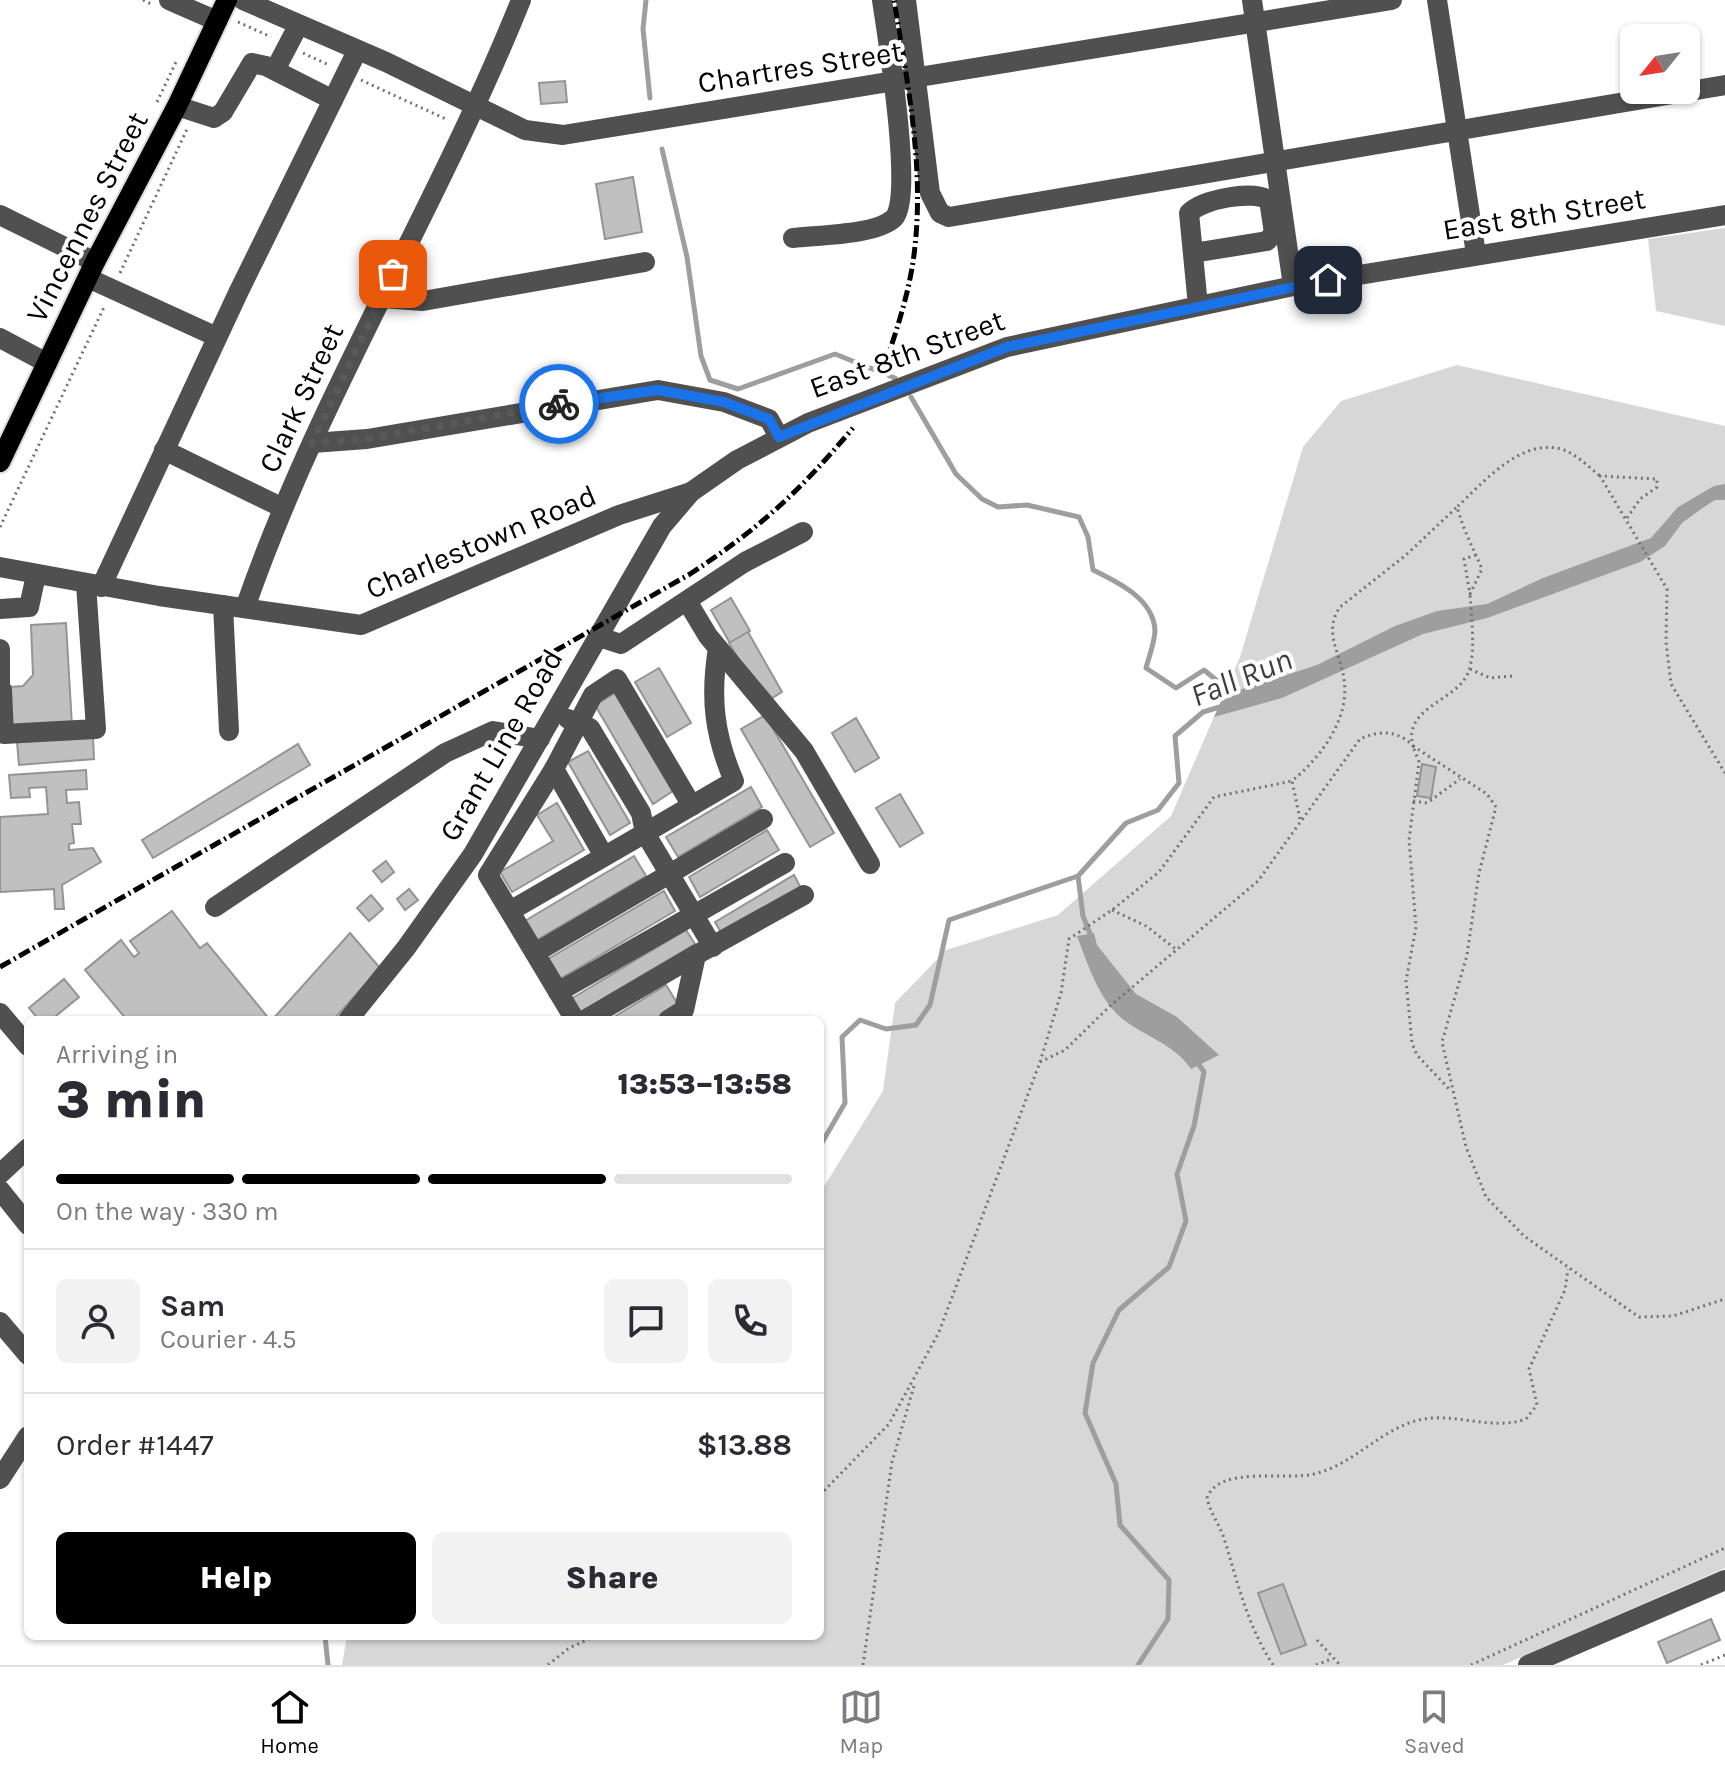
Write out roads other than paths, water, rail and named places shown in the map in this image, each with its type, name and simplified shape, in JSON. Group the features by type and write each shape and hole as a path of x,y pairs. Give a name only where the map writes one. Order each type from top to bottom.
{"main road":[{"name":"Vincennes Street","path":"0,462 91,270 177,106 227,0"}],"street":[{"path":"169,0 217,21"},
{"name":"Chartres Street","path":"243,0 525,130 563,135 1392,0"},
{"name":"Clark Street","path":"245,608 260,560 312,443 521,0"},
{"path":"793,238 866,229 894,218 903,199 894,82 882,0"},
{"path":"906,0 930,193 940,213 949,217 1725,85"},
{"path":"1252,0 1293,286"},
{"path":"1437,0 1476,254"},
{"path":"275,70 298,26"},
{"path":"0,649 4,734 96,729 94,585 164,450 357,51"},
{"path":"177,106 214,118 223,112 252,63 275,70 333,100"},
{"path":"0,215 91,270 217,337"},
{"name":"East 8th Street","path":"779,437 1007,347 1293,286 1725,215"},
{"path":"1193,253 1198,306"},
{"path":"382,298 423,301 645,262"},
{"path":"0,338 47,363"},
{"path":"312,443 357,441 658,390 724,402 769,419 779,437"},
{"name":"Charlestown Road","path":"0,567 94,585 354,625 369,623 619,515 691,492 779,437"},
{"path":"164,450 283,508"},
{"name":"Grant Line Road","path":"351,1016 473,854 662,526 691,492"},
{"path":"599,637 621,644 745,562 803,532"},
{"path":"0,609 29,607 36,575"},
{"path":"687,601 718,648 804,751 870,864"},
{"path":"223,605 229,731"},
{"path":"510,911 734,781 720,750 713,713 712,686 718,648"},
{"path":"573,1016 488,875 554,769 593,695 617,679 692,806"},
{"path":"556,713 590,728 641,813 645,833 693,915 704,951 684,1010 674,1016"},
{"path":"215,907 445,753 493,731 540,739"},
{"path":"554,769 604,856"},
{"path":"535,953 763,819"},
{"path":"558,992 785,863"},
{"path":"592,1016 804,895"},
{"path":"0,1013 24,1041"},
{"path":"0,1174 24,1152"},
{"path":"0,1190 24,1220"},
{"path":"0,1322 24,1350"},
{"path":"0,1479 24,1442"},
{"path":"1528,1665 1724,1583"}],"waterway":[{"path":"646,0 643,29 650,98"},
{"path":"662,149 687,257 701,356 710,380 738,389 835,354 895,378"},
{"path":"911,397 956,474 982,499 998,507 1027,505 1079,517 1088,537 1093,570 1132,592 1153,619 1155,634 1146,668 1176,688 1204,670 1221,684 1227,699"},
{"name":"Fall Run","path":"824,1139 845,1103 842,1037 860,1020 886,1029 916,1025 930,1005 949,920 1078,876 1126,823 1158,810 1179,783 1175,736 1203,712 1223,706"},
{"path":"1078,876 1083,916 1092,939"},
{"path":"1138,1665 1168,1619 1169,1580 1120,1525 1116,1484 1085,1413 1093,1363 1119,1310 1169,1267 1186,1221 1177,1174 1194,1126 1204,1072 1196,1060"},
{"name":"Fall Run","path":"325,1640 328,1665"}],"railway":[{"path":"885,365 910,276 917,215 913,122 894,0"},
{"path":"0,967 690,574 778,508 853,428"}]}
